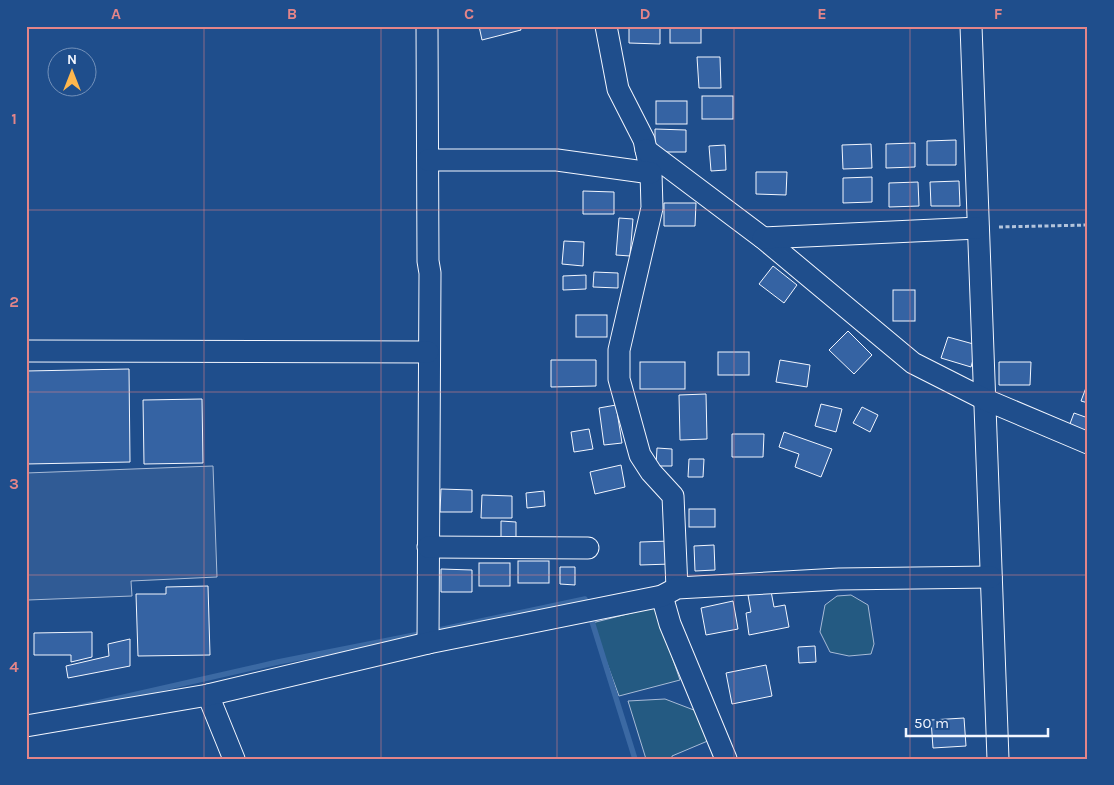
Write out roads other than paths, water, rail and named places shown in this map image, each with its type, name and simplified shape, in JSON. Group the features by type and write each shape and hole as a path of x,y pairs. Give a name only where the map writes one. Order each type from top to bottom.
{"street":[{"path":"427,26 428,261 430,272 428,352 428,636"},
{"path":"606,26 618,89 644,140 651,173 652,208 619,350 619,379 640,455 651,472 673,496 669,592 670,624 726,759"},
{"path":"971,26 998,759"},
{"path":"646,150 763,238 913,363 984,399 1088,443"},
{"path":"428,160 557,160 651,173"},
{"path":"763,238 978,228"},
{"path":"26,351 428,352"},
{"path":"428,547 588,548"},
{"path":"26,726 208,695 428,636 590,610 669,592 839,578 991,577"},
{"path":"208,695 234,759"}],"waterway":[{"path":"439,630 585,599 635,759"},
{"path":"80,707 278,662 425,633"}]}
